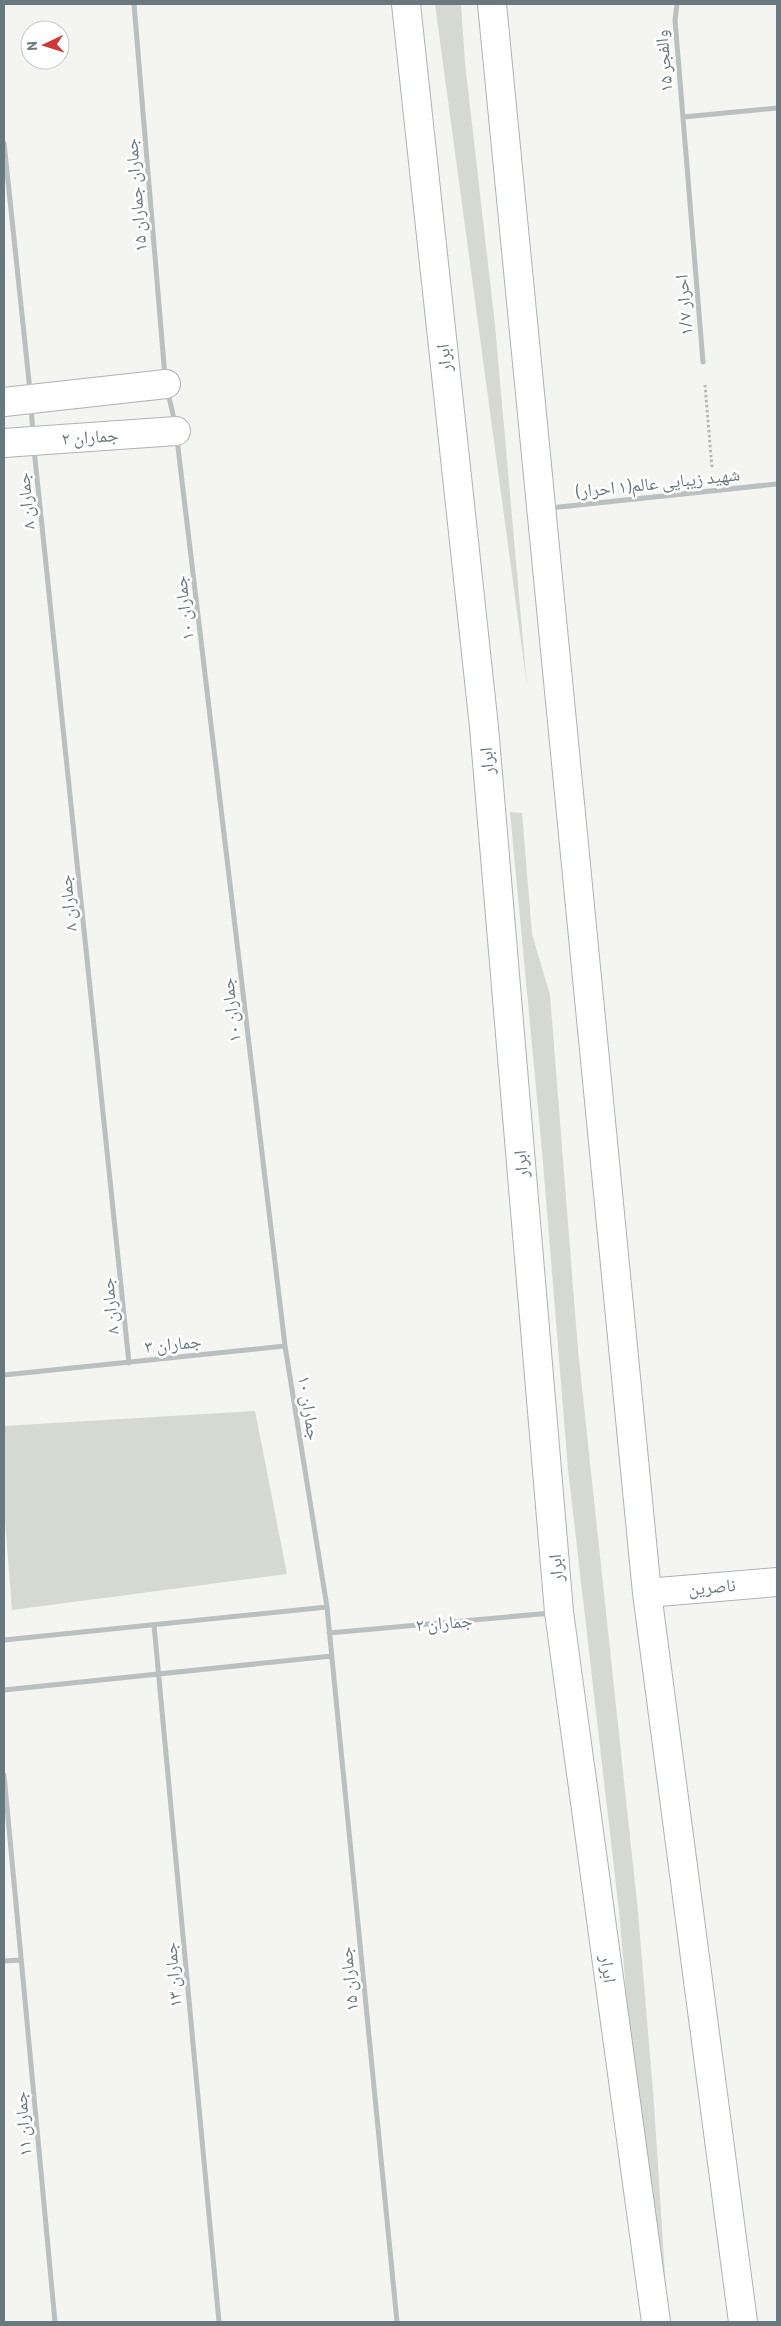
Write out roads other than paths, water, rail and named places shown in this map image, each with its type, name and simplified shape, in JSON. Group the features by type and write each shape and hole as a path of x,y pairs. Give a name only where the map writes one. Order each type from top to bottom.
{"street":[{"name":"جماران جماران ۱۵","path":"134,4 166,384"},
{"name":"ابرار","path":"406,4 484,728 559,1612 656,2322"},
{"path":"492,4 647,1593 744,2322"},
{"name":"۱۵ والفجر","path":"676,4 675,20 683,117"},
{"path":"683,117 777,108"},
{"name":"۱/۷ احرار","path":"683,117 703,362"},
{"path":"4,143 31,400"},
{"path":"4,402 166,384"},
{"name":"جماران ۱۰","path":"166,384 176,431 285,1346 327,1607 329,1633"},
{"name":"جماران ۸","path":"31,400 129,1363"},
{"name":"جماران ۲","path":"4,444 176,431"},
{"name":"شهید زیبایی عالم(۱ احرار)","path":"542,509 777,484"},
{"name":"جماران ۳","path":"4,1375 285,1346"},
{"name":"ناصرین","path":"647,1593 777,1582"},
{"path":"4,1640 327,1607"},
{"name":"جماران ۲","path":"329,1633 559,1612"},
{"name":"جماران ۱۳","path":"154,1625 219,2322"},
{"name":"جماران ۱۵","path":"329,1633 397,2322"},
{"path":"4,1690 332,1656"},
{"name":"جماران ۱۱","path":"4,1775 55,2322"},
{"path":"4,1962 21,1960"}]}
